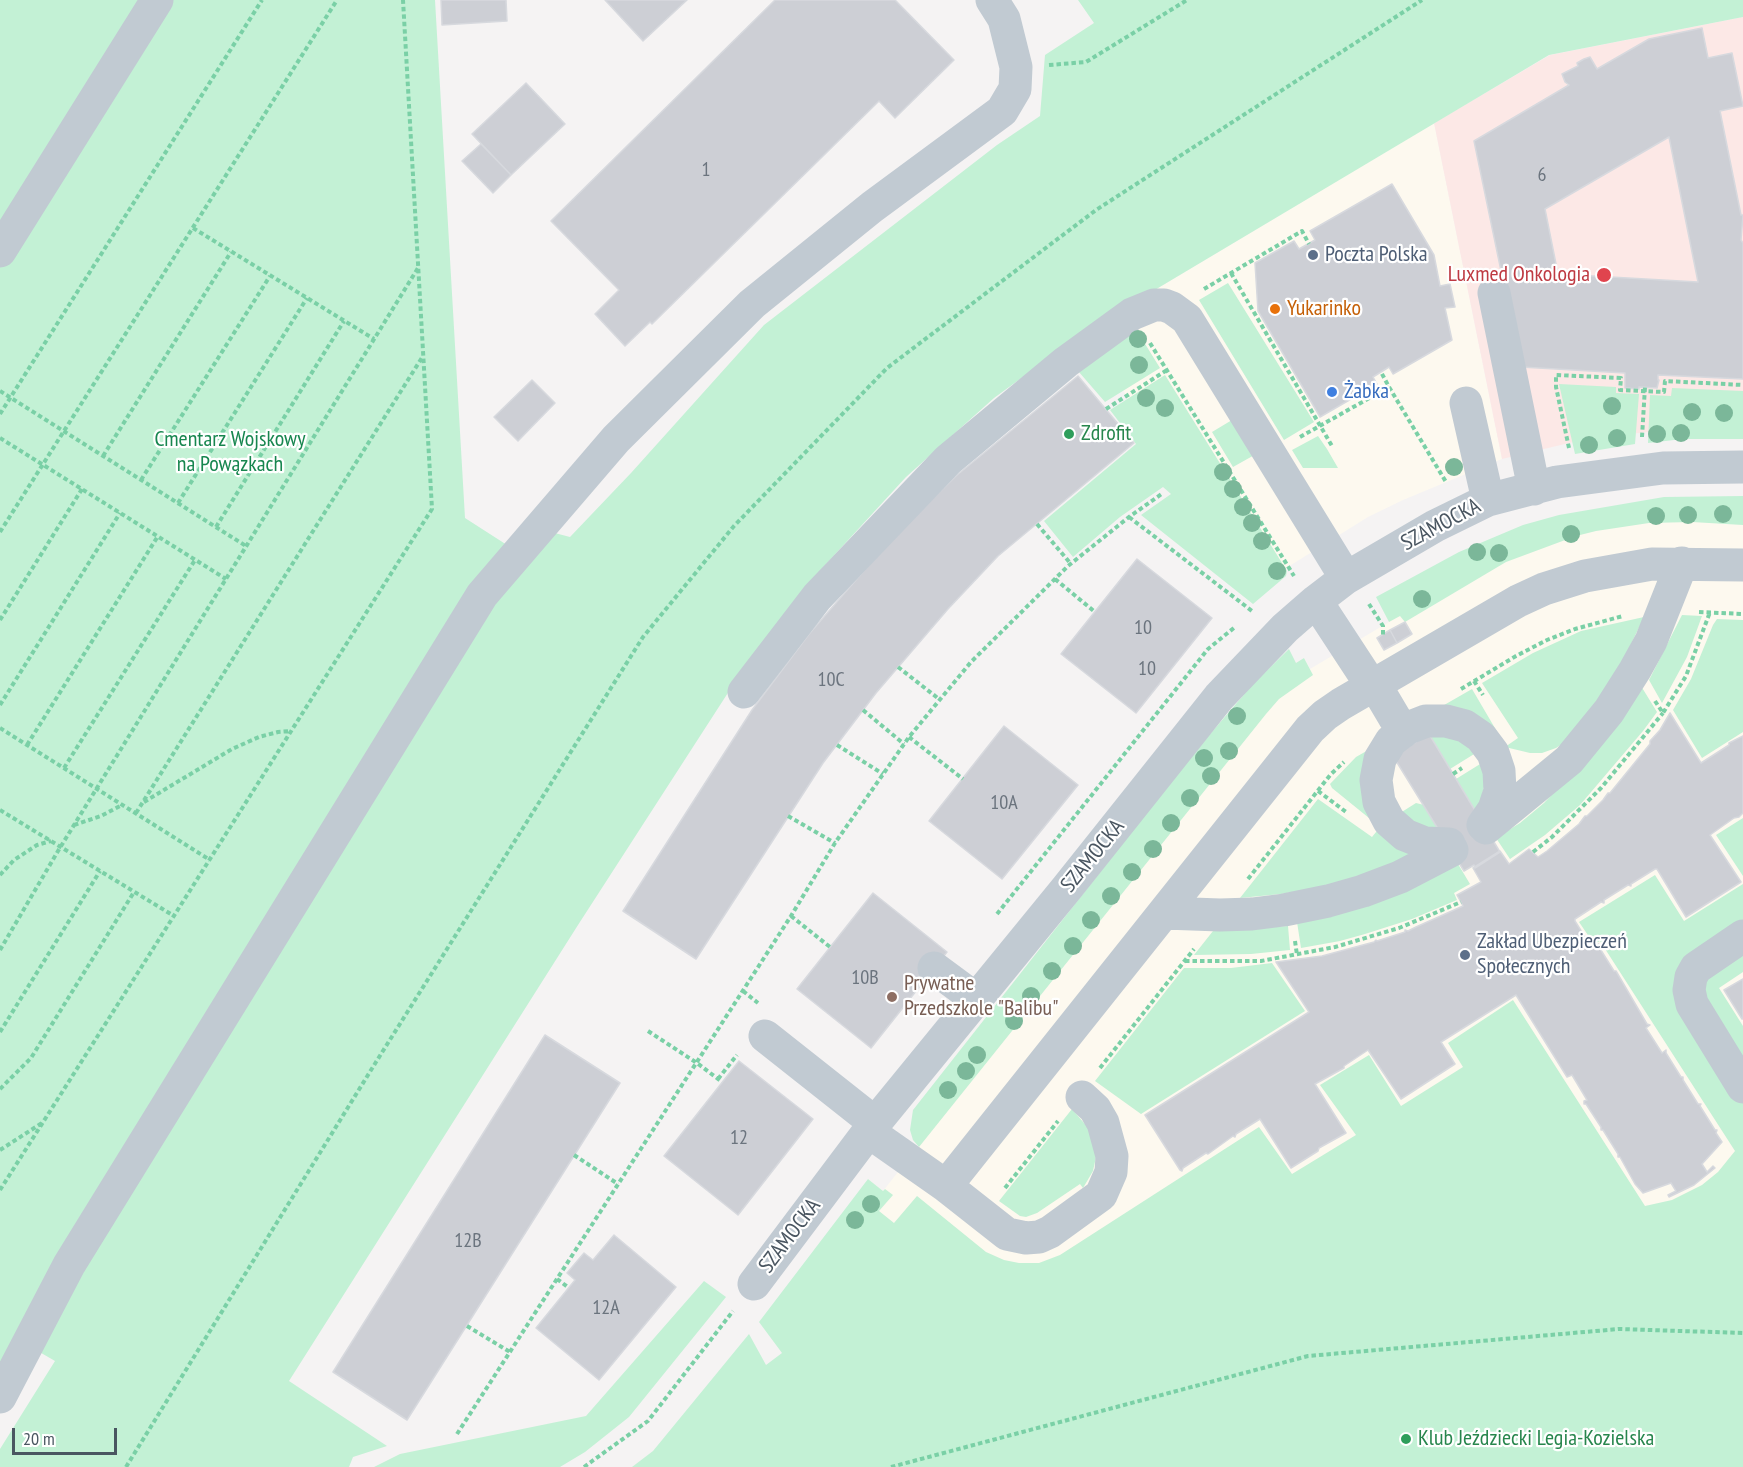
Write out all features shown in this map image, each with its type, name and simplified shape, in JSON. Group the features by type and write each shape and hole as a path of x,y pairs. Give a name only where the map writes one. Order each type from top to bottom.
{"street":[{"path":"0,251 157,0"},
{"path":"0,1397 69,1265 482,595 616,439 752,304 872,207 1002,111 1015,89 1016,67 1004,19 992,0"},
{"path":"1494,293 1534,489"},
{"path":"744,692 817,597 948,460 1066,362 1132,314 1154,305 1172,308 1187,319 1270,454 1358,586"},
{"path":"1466,403 1488,500"},
{"name":"SZAMOCKA","path":"754,1284 872,1127 1219,697 1285,628 1325,614 1435,526 1488,500 1557,482 1663,468 1743,467"},
{"path":"1164,913 1220,915 1284,910 1336,899 1400,877 1450,847 1425,843 1405,835 1389,820 1379,802 1376,780 1380,759 1391,741 1408,728 1426,721 1446,721 1465,726 1481,737 1493,753 1499,771 1500,791 1494,810 1484,827 1569,760 1609,711 1651,641 1682,563"},
{"path":"946,1186 1310,729 1325,715 1373,684 1518,601 1544,589 1617,569 1652,564 1743,565"},
{"path":"1325,614 1403,732"},
{"path":"1493,753 1526,765 1569,760"},
{"path":"1743,936 1696,968 1691,977 1689,990 1692,1004 1743,1087"},
{"path":"934,968 976,999"},
{"path":"765,1023 872,1127 1007,1234 1026,1238 1050,1232 1101,1195 1111,1172 1112,1156 1103,1123 1095,1109 1081,1094"}],"path":[{"path":"0,414 262,0"},
{"path":"0,532 337,0"},
{"path":"0,1190 432,509 403,0"},
{"path":"1016,67 1086,62 1187,0"},
{"path":"126,1467 382,1052 643,637 734,526 887,368 1096,210 1422,0"},
{"path":"193,228 374,339"},
{"path":"1172,308 1302,231 1309,244"},
{"path":"103,456 231,252"},
{"path":"0,950 60,847 418,267"},
{"path":"1231,273 1332,446"},
{"path":"141,480 270,276"},
{"path":"178,503 307,298"},
{"path":"1132,314 1295,577"},
{"path":"216,526 345,321"},
{"path":"136,813 423,355"},
{"path":"1106,409 1167,370"},
{"path":"1381,372 1447,484"},
{"path":"1570,450 1556,387 1556,375 1621,378 1620,390 1645,389 1664,392 1665,381 1743,386"},
{"path":"1232,476 1389,387"},
{"path":"1642,438 1645,389"},
{"path":"0,391 246,546"},
{"path":"0,438 226,579"},
{"path":"0,620 82,489"},
{"path":"457,1434 743,992 835,843 909,736 971,662 1055,579 1129,517 1163,493"},
{"path":"0,705 120,513"},
{"path":"1129,517 1253,612"},
{"path":"1037,524 1071,564"},
{"path":"27,745 158,536"},
{"path":"64,768 195,560"},
{"path":"1055,579 1095,612"},
{"path":"1358,586 1383,626 1383,635"},
{"path":"1325,614 1369,603"},
{"path":"1455,693 1516,656 1575,629 1637,614 1663,612 1743,614"},
{"path":"1686,676 1710,612"},
{"path":"898,667 939,699"},
{"path":"863,710 904,744"},
{"path":"1533,852 1552,837 1601,788 1663,713"},
{"path":"0,728 210,860"},
{"path":"143,802 259,736 291,731"},
{"path":"909,736 963,779"},
{"path":"837,745 883,774"},
{"path":"966,1160 1004,1188 1081,1094 1331,774 1352,756"},
{"path":"74,825 101,816 123,805"},
{"path":"0,810 174,916"},
{"path":"788,816 835,843"},
{"path":"0,874 14,860 37,845 51,841"},
{"path":"0,1032 100,871"},
{"path":"0,1089 31,1058 134,892"},
{"path":"1184,961 1261,961 1316,951 1399,928 1461,902"},
{"path":"791,916 830,947"},
{"path":"743,992 765,1023"},
{"path":"648,1031 722,1082"},
{"path":"0,1150 43,1122"},
{"path":"574,1155 618,1184"},
{"path":"557,1279 569,1288"},
{"name":"SZAMOCKA","path":"584,1467 648,1421 754,1284"},
{"path":"466,1326 510,1352"},
{"path":"891,1467 1308,1356 1619,1329 1743,1333"}],"shaded area":[{"name":"Luxmed Onkologia","path":"1743,17 1743,428 1698,427 1590,438 1502,459 1434,123 1550,55"},
{"path":"1434,123 1502,459 1368,517 1283,570 1144,424 1086,331"},
{"path":"1743,508 1743,1315 847,1455 868,1179 883,1191 1304,658 1310,669 1389,622 1384,611 1516,537"}],"green space":[{"name":"Cmentarz Wojskowy na Powązkach","path":"0,0 435,0 465,518 507,545 0,1363"},
{"path":"1078,0 1743,0 1743,17 1549,55 1086,331 994,398 906,477 817,574 744,668 289,1381 387,1446 353,1457 349,1467 0,1467 0,1449 55,1361 36,1350 477,624 551,532 570,537 764,325 997,145 1040,116 1045,55 1094,23"},
{"path":"1228,283 1314,422 1284,440 1199,300"},
{"path":"1134,326 1160,368 1105,402 1072,364"},
{"path":"1165,375 1287,571 1286,576 1253,604 1141,515 1171,494 1163,487 1120,517 1073,557 1044,521 1136,444 1110,410"},
{"path":"1559,384 1616,387 1616,393 1639,394 1635,444 1575,454"},
{"path":"1672,388 1743,391 1743,439 1683,439 1648,443 1650,395 1671,396"},
{"path":"1237,417 1258,453 1233,467 1212,432"},
{"path":"1318,436 1338,468 1303,468 1292,450"},
{"path":"1743,496 1743,525 1692,522 1649,523 1576,536 1506,562 1405,622 1400,616 1389,622 1376,597 1459,552 1523,525 1559,515 1664,497"},
{"path":"1682,615 1702,616 1687,657 1662,703 1649,680"},
{"path":"1644,617 1621,665 1569,739 1556,748 1542,753 1530,753 1505,747 1518,738 1482,683 1533,653 1581,631"},
{"path":"1717,619 1743,620 1743,732 1702,758 1673,710 1691,679"},
{"path":"1289,649 1296,663 1304,658 1313,675 1279,699 1266,714 919,1147 913,1140 910,1130 913,1110 1193,754 1253,684"},
{"path":"1641,686 1657,712 1643,731 1580,805 1545,835 1510,859 1496,838 1520,823 1544,803 1599,745"},
{"path":"1472,689 1499,735 1432,712"},
{"path":"1448,731 1479,751 1450,769 1429,734"},
{"path":"1377,745 1369,818 1330,784 1356,757"},
{"path":"1485,761 1488,771 1477,815 1456,779"},
{"path":"1318,799 1372,837 1381,826 1416,853 1383,868 1326,886 1240,898"},
{"path":"1416,803 1424,805 1443,835 1397,815"},
{"path":"1743,818 1743,876 1716,835"},
{"path":"1458,864 1470,884 1454,893 1457,900 1412,919 1365,934 1301,948 1297,922"},
{"path":"1655,875 1684,921 1743,884 1743,972 1719,988 1743,1026 1743,1467 632,1467 653,1451 749,1334 766,1365 782,1353 759,1322 868,1179 883,1191 885,1189 893,1195 879,1211 894,1223 917,1196 986,1252 1004,1260 1039,1263 1060,1255 1259,1127 1292,1174 1356,1135 1320,1085 1369,1055 1401,1106 1463,1067 1448,1043 1513,1000 1645,1206 1672,1200 1702,1185 1718,1172 1735,1151 1600,941 1594,944 1579,922"},
{"path":"1288,926 1290,950 1251,954 1194,955 1213,931"},
{"path":"1272,963 1305,1011 1141,1114 1095,1081 1184,968 1231,968"},
{"path":"1072,1109 1090,1130 1096,1157 1093,1171 1083,1188 1080,1184 1037,1213 1026,1217 1020,1216 999,1201"},
{"path":"704,1281 726,1297 629,1417 585,1452 560,1467 374,1467 400,1454 586,1416"}],"building":[{"path":"441,0 506,0 507,21 442,25"},
{"path":"605,0 687,0 643,41"},
{"path":"775,0 895,0 954,60 895,118 879,101 652,324 650,322 625,346 595,314 619,290 551,221"},
{"path":"1702,28 1708,58 1732,53 1743,106 1720,111 1741,215 1743,215 1741,240 1743,243 1743,379 1658,375 1657,388 1639,387 1639,389 1625,388 1625,373 1521,367 1474,141 1569,85 1562,74 1578,66 1577,63 1590,57 1597,69 1649,39","holes":["1669,137 1698,282 1558,274 1545,209"]},
{"path":"526,83 565,124 511,175 472,134"},
{"path":"481,144 511,175 493,193 462,161"},
{"path":"1392,184 1434,255 1440,286 1450,284 1455,307 1445,308 1452,340 1393,374 1389,367 1373,377 1377,384 1320,417 1258,311 1255,263 1294,241 1299,249 1315,240 1310,231"},
{"path":"1078,376 1134,443 998,556 948,609 876,693 823,763 696,959 623,911 752,710 809,634 894,536 957,475"},
{"path":"532,380 555,403 518,441 494,417"},
{"path":"1137,559 1212,618 1136,713 1061,654"},
{"path":"1405,622 1412,634 1397,643 1390,630"},
{"path":"1390,630 1397,643 1384,650 1377,638"},
{"name":"Zakład Ubezpieczeń Społecznych","path":"1670,713 1701,763 1743,736 1743,813 1710,835 1741,882 1686,917 1655,869 1631,886 1628,885 1604,900 1604,903 1601,902 1575,921 1592,948 1599,944 1647,1024 1650,1025 1646,1028 1662,1053 1666,1050 1698,1104 1701,1104 1700,1106 1717,1130 1716,1133 1722,1142 1702,1164 1707,1172 1713,1166 1715,1168 1694,1185 1669,1197 1668,1195 1676,1191 1671,1183 1643,1193 1584,1104 1587,1100 1572,1075 1567,1077 1516,995 1441,1042 1455,1064 1401,1099 1368,1050 1344,1068 1315,1084 1346,1133 1319,1148 1318,1151 1291,1168 1260,1119 1183,1168 1182,1171 1180,1170 1145,1115 1309,1012 1276,962 1322,956 1374,942 1405,932 1405,930 1408,931 1463,906 1457,895 1481,882 1473,868 1500,851 1509,864 1529,849 1538,857 1547,851 1579,824 1610,793 1650,744"},
{"path":"1004,726 1078,785 1002,879 929,821"},
{"path":"1429,734 1500,852 1475,868 1474,865 1464,871 1393,756"},
{"path":"873,893 947,952 871,1048 797,989"},
{"path":"1743,979 1743,1019 1742,1019 1724,990"},
{"path":"545,1035 620,1083 407,1420 333,1372"},
{"path":"739,1061 813,1119 738,1215 664,1156"},
{"path":"614,1235 676,1287 599,1380 536,1328 575,1280 567,1273 584,1253 593,1260"}],"place":[{"name":"Poczta Polska","path":"1313,255"},
{"name":"Luxmed Onkologia","path":"1604,275"},
{"name":"Yukarinko","path":"1275,309"},
{"name":"Żabka","path":"1332,392"},
{"name":"Zdrofit","path":"1069,434"},
{"name":"Zakład Ubezpieczeń Społecznych","path":"1465,955"},
{"name":"Prywatne Przedszkole \"Balibu\"","path":"892,997"},
{"name":"Klub Jeździecki Legia-Kozielska","path":"1406,1439"}]}
